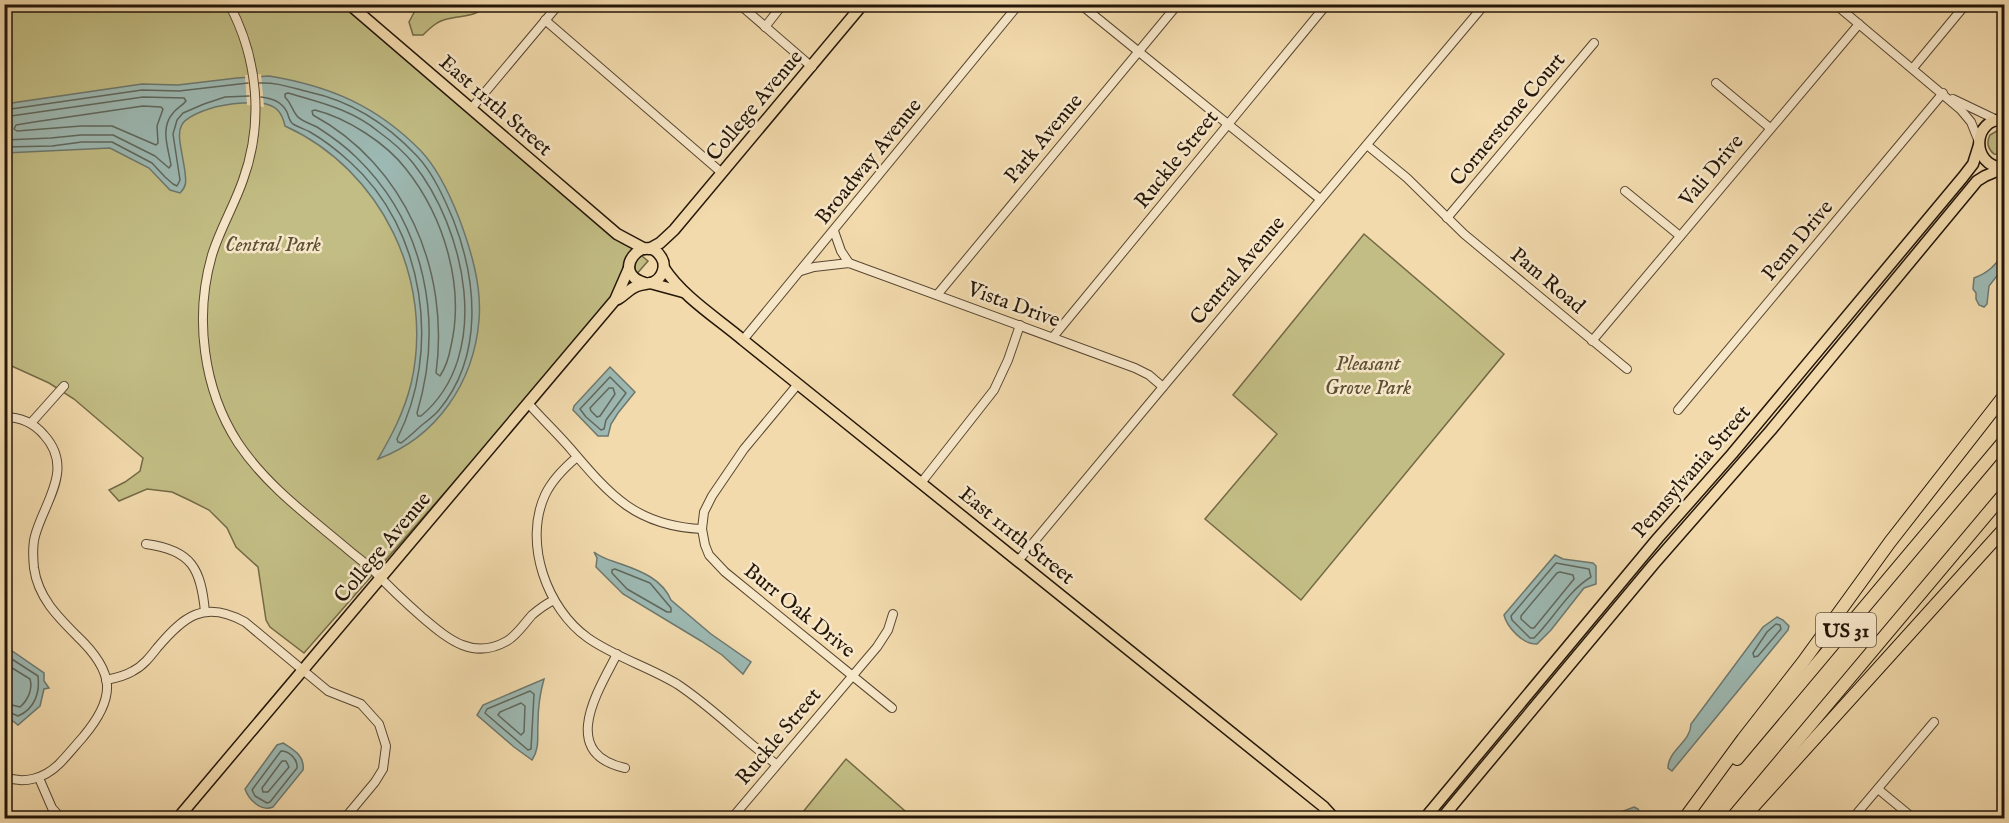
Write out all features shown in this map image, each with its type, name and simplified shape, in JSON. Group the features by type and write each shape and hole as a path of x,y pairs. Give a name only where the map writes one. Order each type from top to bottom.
{"highway":[{"path":"1687,819 1743,739 1803,662 1890,542 2004,396"},
{"name":"US 31","path":"1687,819 2004,441"},
{"name":"US 31","path":"1732,819 2004,494"},
{"path":"1743,819 2004,529"}],"main road":[{"name":"East 111th Street","path":"349,4 617,234 647,249"},
{"name":"College Avenue","path":"647,249 660,243 675,230 863,4"},
{"name":"Pennsylvania Street","path":"1425,819 1658,538 1732,454 1963,177 1973,164 1984,130 2001,119"},
{"path":"1979,144 1982,156 1988,163 2004,168"},
{"name":"Pennsylvania Street","path":"1442,819 1653,565 1771,430 1971,188 1984,176 2004,168"},
{"name":"College Avenue","path":"664,265 667,247 675,230"},
{"name":"East 111th Street","path":"617,234 625,247 629,265"},
{"path":"647,249 658,253 664,265 660,278 648,283 634,279 629,265 635,253 647,249"},
{"name":"College Avenue","path":"177,819 615,300 627,277 629,265"},
{"name":"East 111th Street","path":"664,265 672,280 686,293 1324,807 1344,819"},
{"name":"East 111th Street","path":"648,283 661,284 686,293"},
{"name":"College Avenue","path":"615,300 629,290 648,283"},
{"name":"East 111th Street","path":"1324,807 1334,819"}],"street":[{"path":"229,4 241,29 250,60 255,96 255,127 246,173 221,229 208,272 203,322 211,380 233,434 262,474 285,497 369,567 397,595 448,638 461,645 475,648 495,646 508,640 541,608 554,600"},
{"path":"471,109 559,4"},
{"path":"739,4 812,67"},
{"path":"765,27 783,4"},
{"name":"Broadway Avenue","path":"744,340 1019,4"},
{"path":"1080,4 1320,199"},
{"name":"Park Avenue","path":"937,295 1178,4"},
{"name":"Ruckle Street","path":"1053,337 1327,4"},
{"name":"Central Avenue","path":"1018,561 1485,4"},
{"path":"1835,4 1945,95 1968,117 1979,144"},
{"path":"1913,68 1966,4"},
{"path":"545,20 722,173"},
{"name":"Vali Drive","path":"1592,341 1859,24"},
{"name":"Cornerstone Court","path":"1447,218 1594,43"},
{"path":"1716,83 1770,128"},
{"path":"1945,95 2001,119"},
{"name":"Penn Drive","path":"1678,410 1945,95"},
{"name":"Pam Road","path":"1367,145 1407,178 1447,218 1627,369"},
{"path":"1625,191 1680,237"},
{"path":"834,231 840,251 849,263"},
{"name":"Vista Drive","path":"801,271 849,263 1142,370 1162,387"},
{"path":"921,483 990,396 1008,360 1020,325"},
{"path":"528,403 607,491 628,508 652,520 679,527 702,529 704,512 712,496 760,427 798,384"},
{"path":"31,423 64,386"},
{"path":"4,417 31,423 52,446 57,465 55,488 34,538 34,566 38,585 42,596 54,612 95,655 106,680 106,697 100,715 58,765 39,778 18,781 4,777"},
{"path":"577,457 564,468 548,489 538,517 538,548 554,600 581,633 675,683 776,765"},
{"name":"Burr Oak Drive","path":"702,529 705,545 716,564 892,708"},
{"path":"146,544 170,548 191,564 200,579 205,612"},
{"path":"106,680 134,671 147,661 185,620 205,612 229,614 245,622 328,691 361,704 374,716 383,732 386,750 383,768 375,782 345,819"},
{"name":"Ruckle Street","path":"732,819 884,638 893,614"},
{"path":"617,654 590,706 587,729 590,743 599,755 610,763 625,768"},
{"path":"1853,819 1934,722"},
{"path":"39,778 52,808 61,819"},
{"path":"1878,789 1913,819"}],"green space":[{"path":"418,4 487,5 473,14 440,22 423,35 413,35 409,22"},
{"name":"Central Park","path":"4,5 345,5 648,261 304,653 270,627 266,620 258,567 236,547 227,528 209,510 172,492 147,489 119,501 109,490 140,471 143,458 74,399 49,383 5,363"},
{"path":"2000,129 2004,130 2003,155 1994,154 1988,143 1990,135"},
{"name":"Pleasant Grove Park","path":"1364,234 1504,354 1301,600 1205,519 1277,434 1233,395"},
{"path":"846,759 913,818 798,818"}],"water":[{"path":"269,76 312,86 351,100 370,110 404,135 427,158 443,183 459,218 471,255 479,294 479,320 476,343 460,385 435,422 418,437 378,459 397,423 411,384 416,345 415,306 407,269 393,233 374,200 349,170 319,145 285,126 278,110 271,105 261,103 238,103 215,107 190,117 180,129 179,137 186,181 180,193 170,190 149,168 110,148 5,153 5,104 142,84 178,85"},
{"path":"2004,252 2004,267 1989,286 1987,304 1984,307 1979,305 1973,289 1974,278 1991,268"},
{"path":"610,367 635,392 611,424 608,436 598,436 573,410 574,406"},
{"path":"594,552 656,581 671,600 711,634 751,662 743,674 722,655 701,641 623,594 596,567 597,558"},
{"path":"1555,555 1563,559 1593,563 1596,566 1596,584 1584,588 1551,630 1537,644 1532,644 1516,634 1508,625 1504,615"},
{"path":"1777,617 1789,626 1788,630 1672,771 1668,768 1669,762 1687,736 1691,724 1763,627"},
{"path":"5,646 44,673 44,681 49,688 44,689 40,706 18,725 5,715"},
{"path":"544,679 539,706 537,747 532,760 477,715 483,705"},
{"path":"283,743 300,757 303,770 273,807 264,808 252,801 245,789 277,745"},
{"path":"1634,807 1641,814 1639,818 1605,818"}],"pier":[{"path":"261,74 264,107 247,105 245,75"}]}
